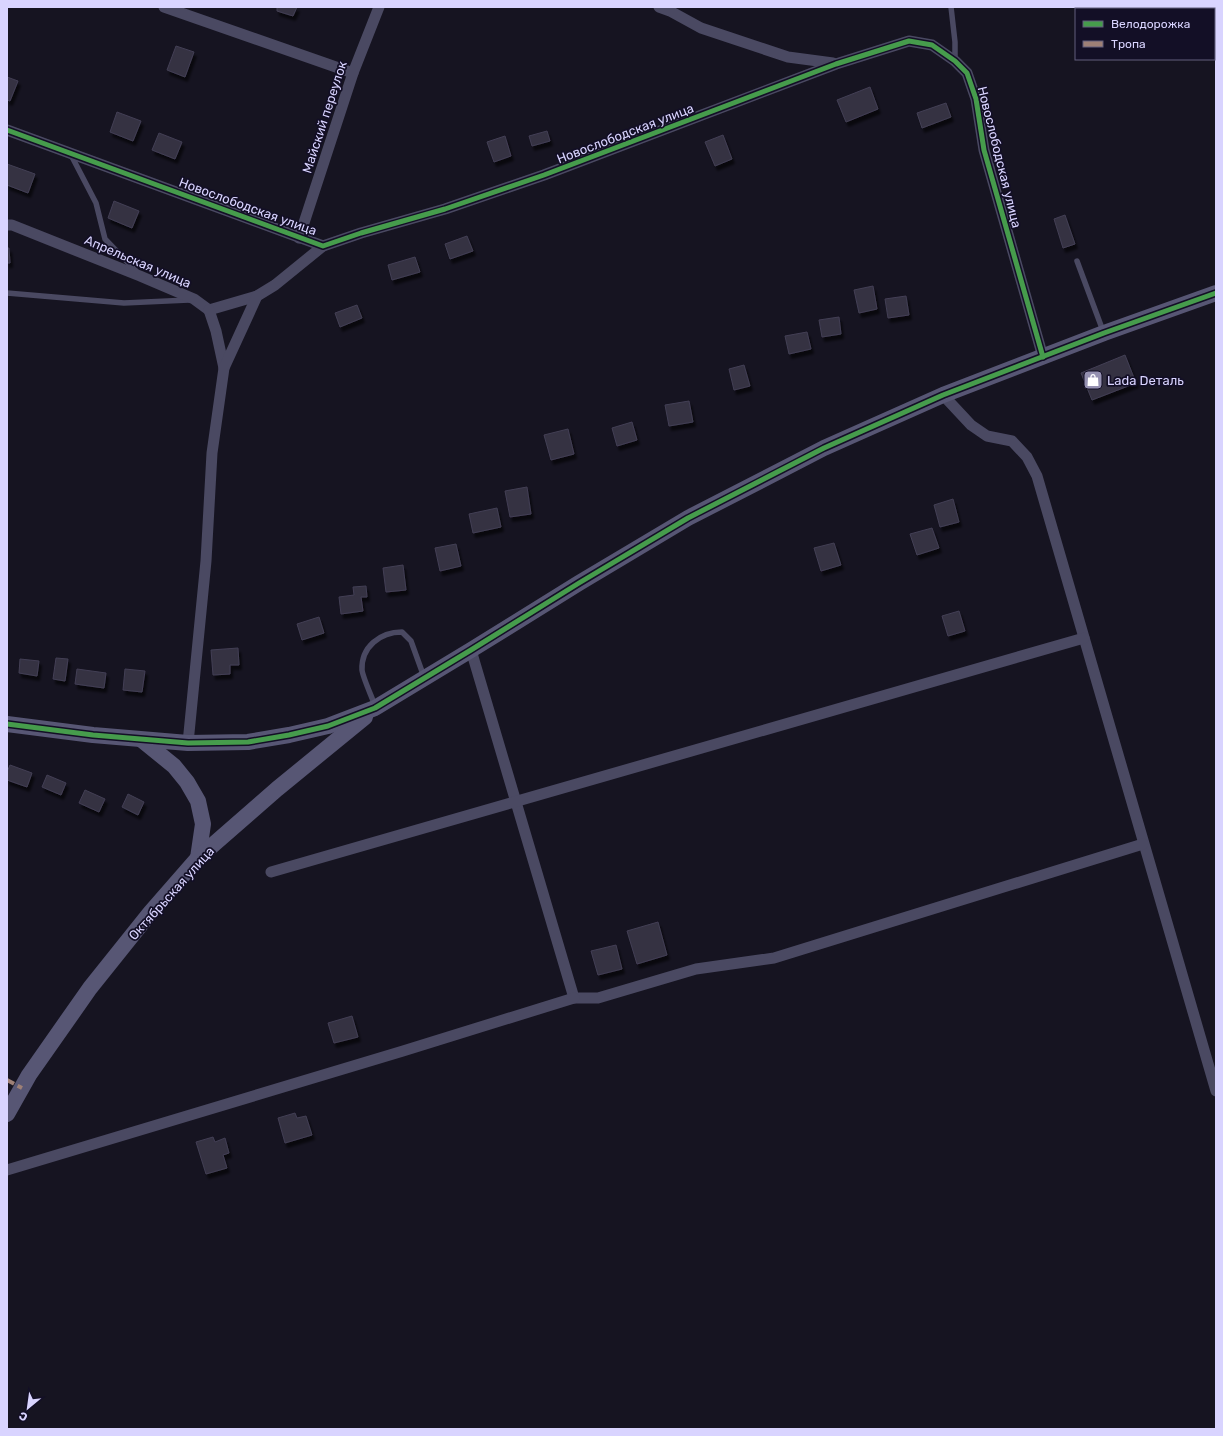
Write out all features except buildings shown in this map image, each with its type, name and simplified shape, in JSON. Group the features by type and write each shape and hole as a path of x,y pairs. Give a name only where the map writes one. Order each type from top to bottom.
{"street":[{"path":"164,7 353,73"},
{"name":"Майский переулок","path":"299,238 353,73 379,7"},
{"path":"658,7 670,11 701,28 788,57 836,64"},
{"name":"Новослободская улица","path":"7,130 323,246 361,233 446,209 544,176 836,64 909,41 932,44 955,60 967,73 976,98 984,150 1043,356"},
{"name":"Апрельская улица","path":"7,225 12,225 140,276 194,299 209,310"},
{"path":"224,368 216,331 209,310 257,296 275,285 323,246"},
{"path":"7,724 142,740 188,742 248,742 328,726 375,708 472,650 579,582 688,518 824,448 943,395 1104,333 1216,293"},
{"path":"188,742 206,561 212,453 224,368 257,296"},
{"path":"943,395 971,425 987,436 1012,442 1027,457 1037,476 1216,1091"},
{"path":"271,872 1084,638"},
{"path":"472,650 574,998"},
{"name":"Октябрьская улица","path":"7,1114 29,1075 90,988 150,913 198,858 277,789 375,708"},
{"path":"142,740 174,766 187,782 198,801 203,824 198,858"},
{"path":"7,1170 574,998 598,998 696,969 774,958 1143,844"}],"lane":[{"path":"951,7 955,42 955,60"},
{"path":"69,152 96,203 105,239 140,276"},
{"path":"1076,261 1104,333"},
{"path":"7,293 124,303 194,299"},
{"path":"375,708 362,671 365,652 373,642 392,632 402,632 411,641 424,678"}],"marked path":[{"path":"7,1080 22,1088"}],"cycle path":[{"path":"7,130 323,246 361,233 445,209 544,175 836,64 909,41 932,45 955,61 967,73 976,99 984,150 1043,357"},
{"path":"7,724 93,735 188,743 248,742 328,726 375,708 688,518 824,448 943,395 1104,333 1216,293"}],"place":[{"name":"Lada Dеталь","path":"1093,380"}]}
